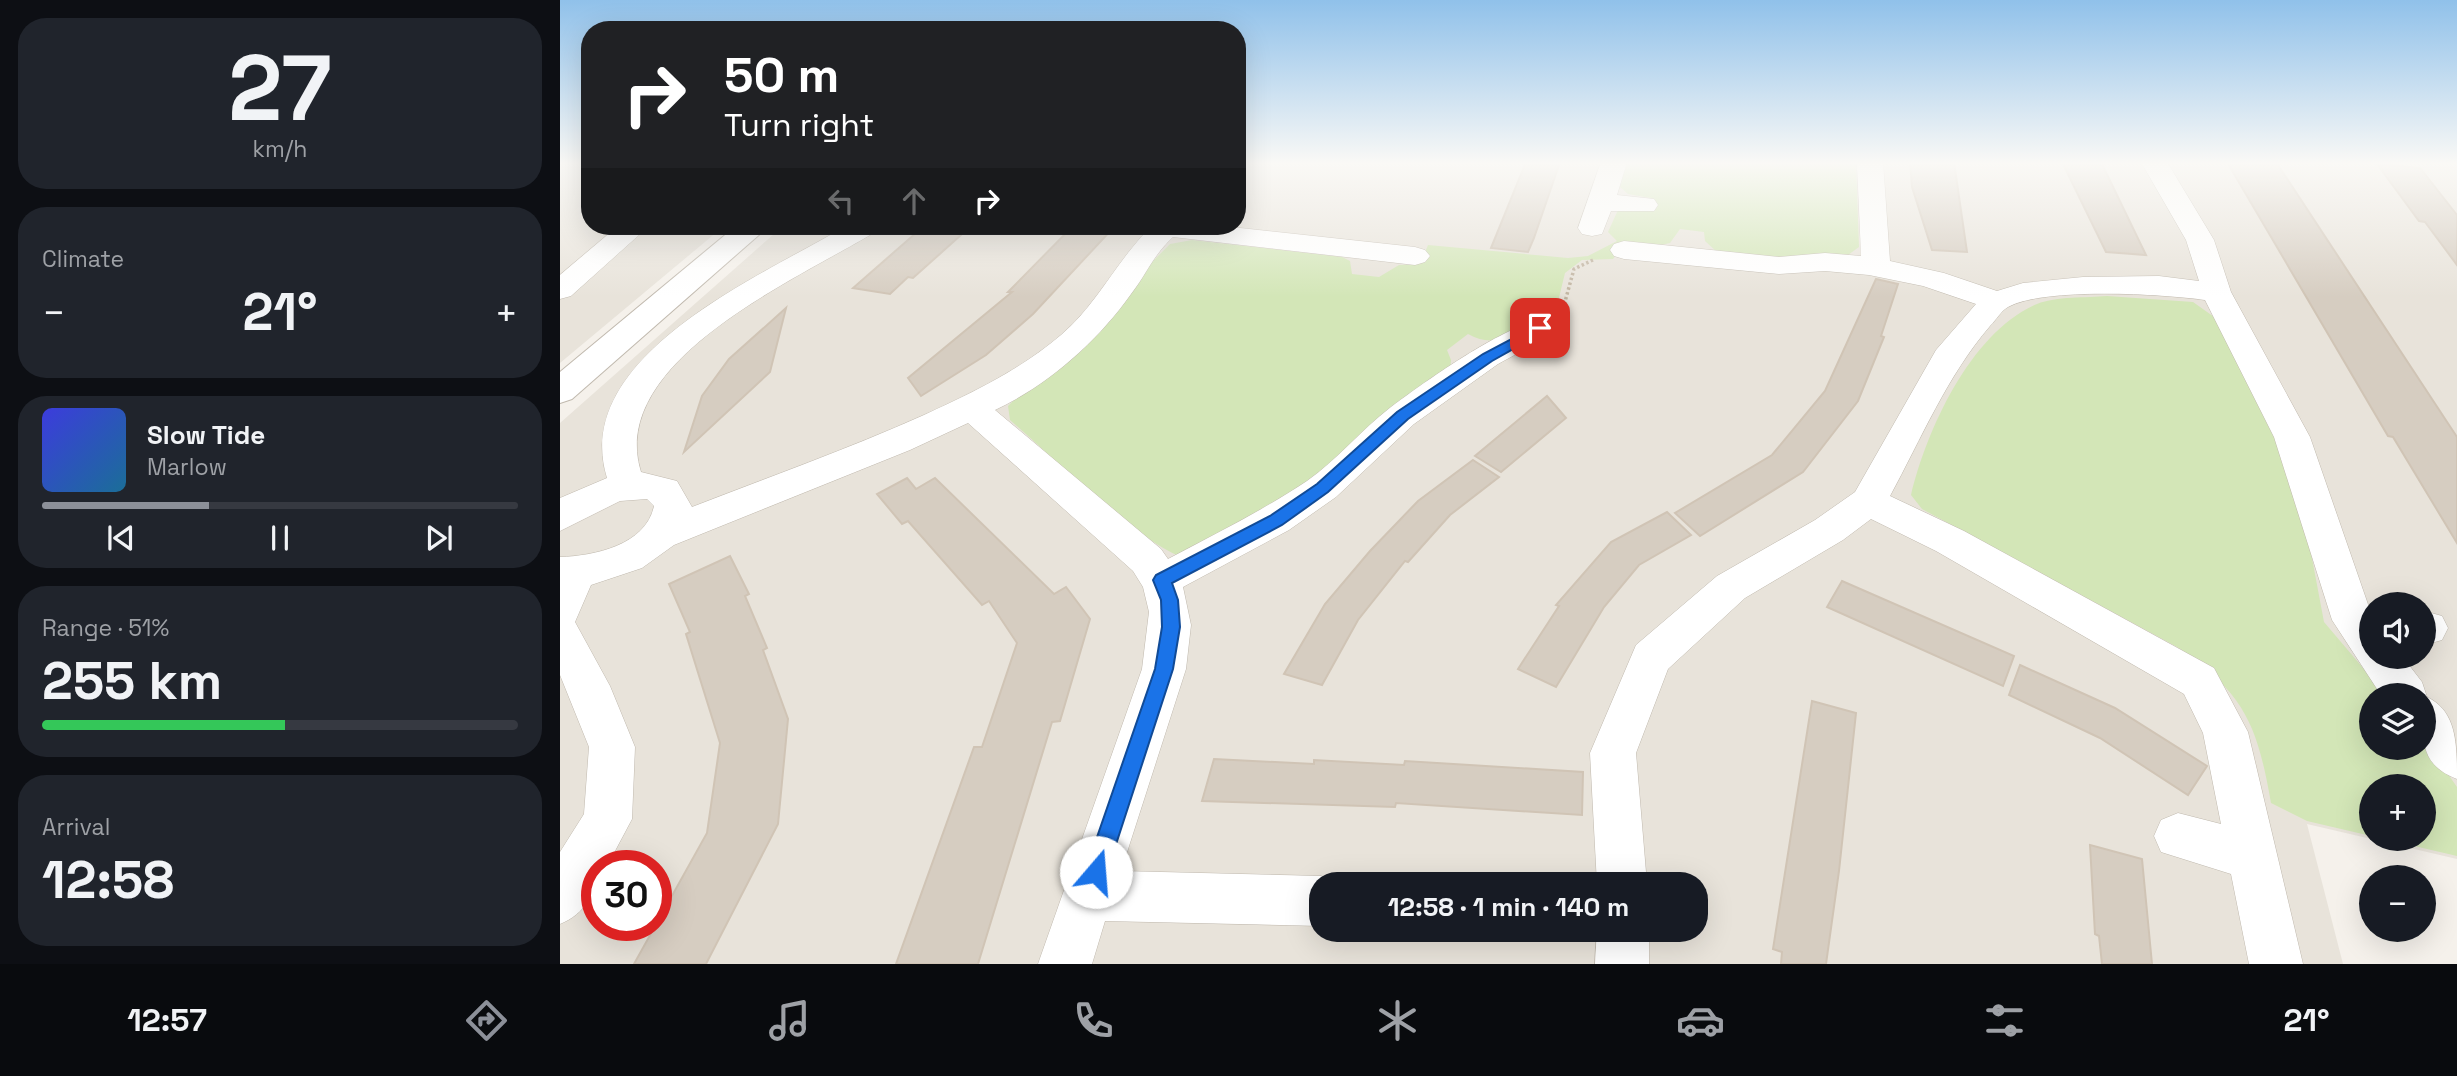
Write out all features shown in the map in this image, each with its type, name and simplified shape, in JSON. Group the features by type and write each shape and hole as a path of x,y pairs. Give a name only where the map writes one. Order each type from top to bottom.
{"street":[{"path":"1592,228 1598,207"},
{"path":"1873,207 1876,267"},
{"path":"2181,207 2213,272 2216,292 2292,437 2359,614"},
{"path":"560,290 624,235"},
{"path":"560,391 743,235"},
{"path":"628,487 618,454 623,415 632,396 667,354 720,312 850,235"},
{"path":"560,612 567,573 620,561 659,535 974,408 1004,392 1073,342 1119,290 1140,253 1159,235"},
{"path":"1215,235 1370,261 1416,256"},
{"path":"1624,250 1690,242 1774,265 1824,262 1876,267 1953,284 1996,301"},
{"path":"1621,872 1613,753 1651,658 1731,587 1829,530 1868,502 1952,350 1996,301 2023,292 2083,286 2159,285 2216,292"},
{"path":"1162,580 1276,520 1323,488 1474,349 1540,328"},
{"path":"974,408 993,429 1147,560 1162,580 1170,600 1171,627 1164,669 1065,964"},
{"path":"560,517 588,499 628,487 662,489 671,497 674,508 670,521 659,535"},
{"path":"1868,502 1950,541 2199,681 2225,732 2276,964"},
{"path":"560,634 588,687 611,747 608,819 560,899"},
{"path":"2436,731 2457,758"},
{"path":"2178,836 2252,856"},
{"path":"1088,895 1309,901"},
{"path":"1622,964 1623,942"}],"path":[{"path":"1540,328 1554,337 1574,269 1585,261 1620,258 1624,250"}],"shaded area":[{"path":"560,207 581,207 581,235 713,235 560,363"},
{"path":"1246,207 2457,207 2457,859 2423,851 2436,851 2436,774 2359,774 2359,836 2307,824 2343,964 560,964 560,423 773,235 1246,235"}],"green space":[{"path":"1650,207 1858,207 1859,247 1848,255 1777,258 1717,252 1705,241 1704,232 1680,229 1670,243 1616,255 1613,259 1582,260 1565,273 1549,339 1528,327 1498,340 1484,340 1468,334 1447,350 1451,360 1450,371 1334,467 1181,557 1138,532 1010,420 1008,406 1170,244 1192,240 1342,257 1350,261 1352,274 1379,277 1399,265 1420,264 1428,245 1568,258 1588,256 1617,241 1608,232 1618,210 1649,210"},
{"path":"2107,296 2193,302 2217,319 2299,489 2324,622 2359,663 2359,669 2364,669 2376,683 2359,683 2359,760 2436,760 2436,757 2457,787 2457,856 2436,851 2436,774 2359,774 2359,833 2307,821 2271,803 2260,752 2244,713 2233,696 2200,664 2177,647 1922,509 1911,495 1940,413 1972,359 1992,336 2013,318 2037,304 2062,298"}],"building":[{"path":"1508,207 1545,207 1528,252 1491,248"},
{"path":"1918,207 1960,207 1967,252 1932,250"},
{"path":"2084,207 2123,207 2146,255 2106,252"},
{"path":"2253,207 2306,207 2457,437 2457,543 2393,437 2388,436"},
{"path":"2409,207 2451,207 2457,215 2457,265 2425,222 2419,221"},
{"path":"914,235 961,235 913,278 908,277 890,294 853,288"},
{"path":"1064,235 1107,235 1033,314 986,355 921,396 908,378 1012,292 1008,292"},
{"path":"1876,279 1898,284 1881,336 1884,337 1858,401 1803,472 1700,536 1675,513 1772,455 1825,391"},
{"path":"786,308 770,372 684,452 702,396 729,359"},
{"path":"1547,396 1566,418 1501,472 1475,456"},
{"path":"1473,460 1499,477 1450,515 1408,562 1405,561 1358,620 1322,685 1284,674 1325,604 1370,551 1418,501"},
{"path":"907,478 916,489 935,478 1054,594 1066,587 1090,619 1060,721 1052,722 978,964 896,964 974,747 982,747 1017,643 989,601 982,605 908,521 902,524 877,494"},
{"path":"1667,512 1691,535 1639,565 1604,607 1556,687 1518,669 1559,606 1556,605 1611,542"},
{"path":"730,556 749,594 745,596 767,648 763,650 788,719 778,824 706,964 634,964 647,941 672,941 672,896 707,833 720,743 686,634 690,632 669,584"},
{"path":"1842,581 2014,656 2003,686 1827,607"},
{"path":"2020,665 2115,708 2207,766 2188,795 2100,738 2009,695"},
{"path":"1812,701 1856,713 1839,871 1826,964 1781,964 1782,952 1773,949"},
{"path":"1214,759 1314,764 1314,760 1404,765 1405,761 1583,772 1582,815 1396,803 1395,807 1202,801"},
{"path":"2090,845 2142,859 2152,964 2102,964 2099,936 2095,934"}],"route":[{"path":"1096,872 1164,669 1171,627 1170,600 1162,580 1237,544 1276,520 1323,488 1402,416 1488,357 1540,328"}]}
